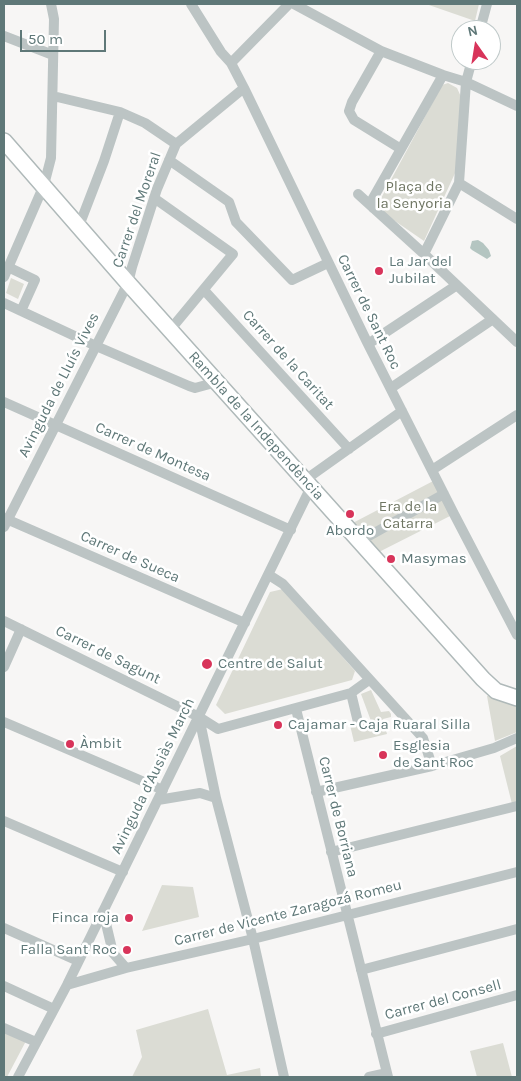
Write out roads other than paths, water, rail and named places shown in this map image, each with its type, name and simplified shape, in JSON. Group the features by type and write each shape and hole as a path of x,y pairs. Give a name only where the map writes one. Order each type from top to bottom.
{"street":[{"path":"4,277 44,185 51,158 54,19 51,4"},
{"name":"Carrer de Sant Roc","path":"191,4 221,52 231,63 244,88 368,344 517,635"},
{"path":"231,63 289,4"},
{"path":"294,4 381,51 466,82 517,106"},
{"path":"483,20 487,4"},
{"path":"4,36 54,55"},
{"path":"381,51 352,102 349,111 354,120 400,149"},
{"path":"424,254 459,183 466,82 469,70"},
{"path":"373,208 372,200 443,75"},
{"name":"Carrer del Moreral","path":"128,283 154,198 176,144 244,88"},
{"path":"53,96 120,112 145,123 176,144"},
{"path":"79,226 104,161 120,112"},
{"name":"Rambla de la Independència","path":"4,141 128,283 483,679 496,691 517,698"},
{"path":"169,160 229,202 236,222 292,280 328,263"},
{"path":"459,183 517,219"},
{"path":"358,194 517,342"},
{"path":"154,198 233,254 170,330"},
{"path":"8,267 35,280 21,311"},
{"name":"Avinguda de Lluís Vives","path":"5,522 128,283"},
{"path":"368,344 457,285"},
{"name":"Carrer de la Caritat","path":"204,290 349,449"},
{"path":"4,303 96,346 195,388 217,382"},
{"path":"391,388 493,319"},
{"name":"Carrer de Montesa","path":"4,402 291,530"},
{"path":"308,484 349,449 402,412"},
{"path":"432,470 517,415"},
{"name":"Avinguda d'Ausiàs March","path":"18,1077 67,985 269,575 291,530 308,484"},
{"path":"360,541 444,494"},
{"name":"Carrer de Sueca","path":"5,522 245,623"},
{"path":"269,575 284,584 423,738 432,766"},
{"name":"Carrer de Sagunt","path":"4,621 199,717 218,729 351,693"},
{"path":"4,667 21,629"},
{"path":"358,722 351,693 369,680"},
{"name":"Carrer de Borriana","path":"296,708 387,1075"},
{"path":"199,717 216,798 253,939 284,1077"},
{"path":"4,722 163,790"},
{"path":"316,792 432,766 494,748 517,738"},
{"path":"158,800 200,793 216,798"},
{"path":"331,852 517,806"},
{"path":"4,820 123,872"},
{"name":"Carrer de Vicente Zaragozá Romeu","path":"67,985 126,968 253,939 517,872"},
{"path":"103,911 113,953 126,968"},
{"path":"4,928 78,962"},
{"path":"361,970 517,929"},
{"path":"4,986 54,1009"},
{"name":"Carrer del Consell","path":"376,1034 517,995"},
{"path":"4,1028 36,1042"},
{"path":"368,1077 387,1075"}],"place":[{"name":"La Jar del Jubilat","path":"379,271"},
{"name":"Abordo","path":"350,514"},
{"name":"Masymas","path":"391,559"},
{"name":"Centre de Salut","path":"207,664"},
{"name":"Cajamar - Caja Ruaral Silla","path":"278,725"},
{"name":"Àmbit","path":"70,744"},
{"name":"Esglesia de Sant Roc","path":"383,755"},
{"name":"Finca roja","path":"129,918"},
{"name":"Falla Sant Roc","path":"127,950"}],"park label":[{"name":"Plaça de la Senyoria","path":"414,196"},
{"name":"Era de la Catarra","path":"408,516"}]}
